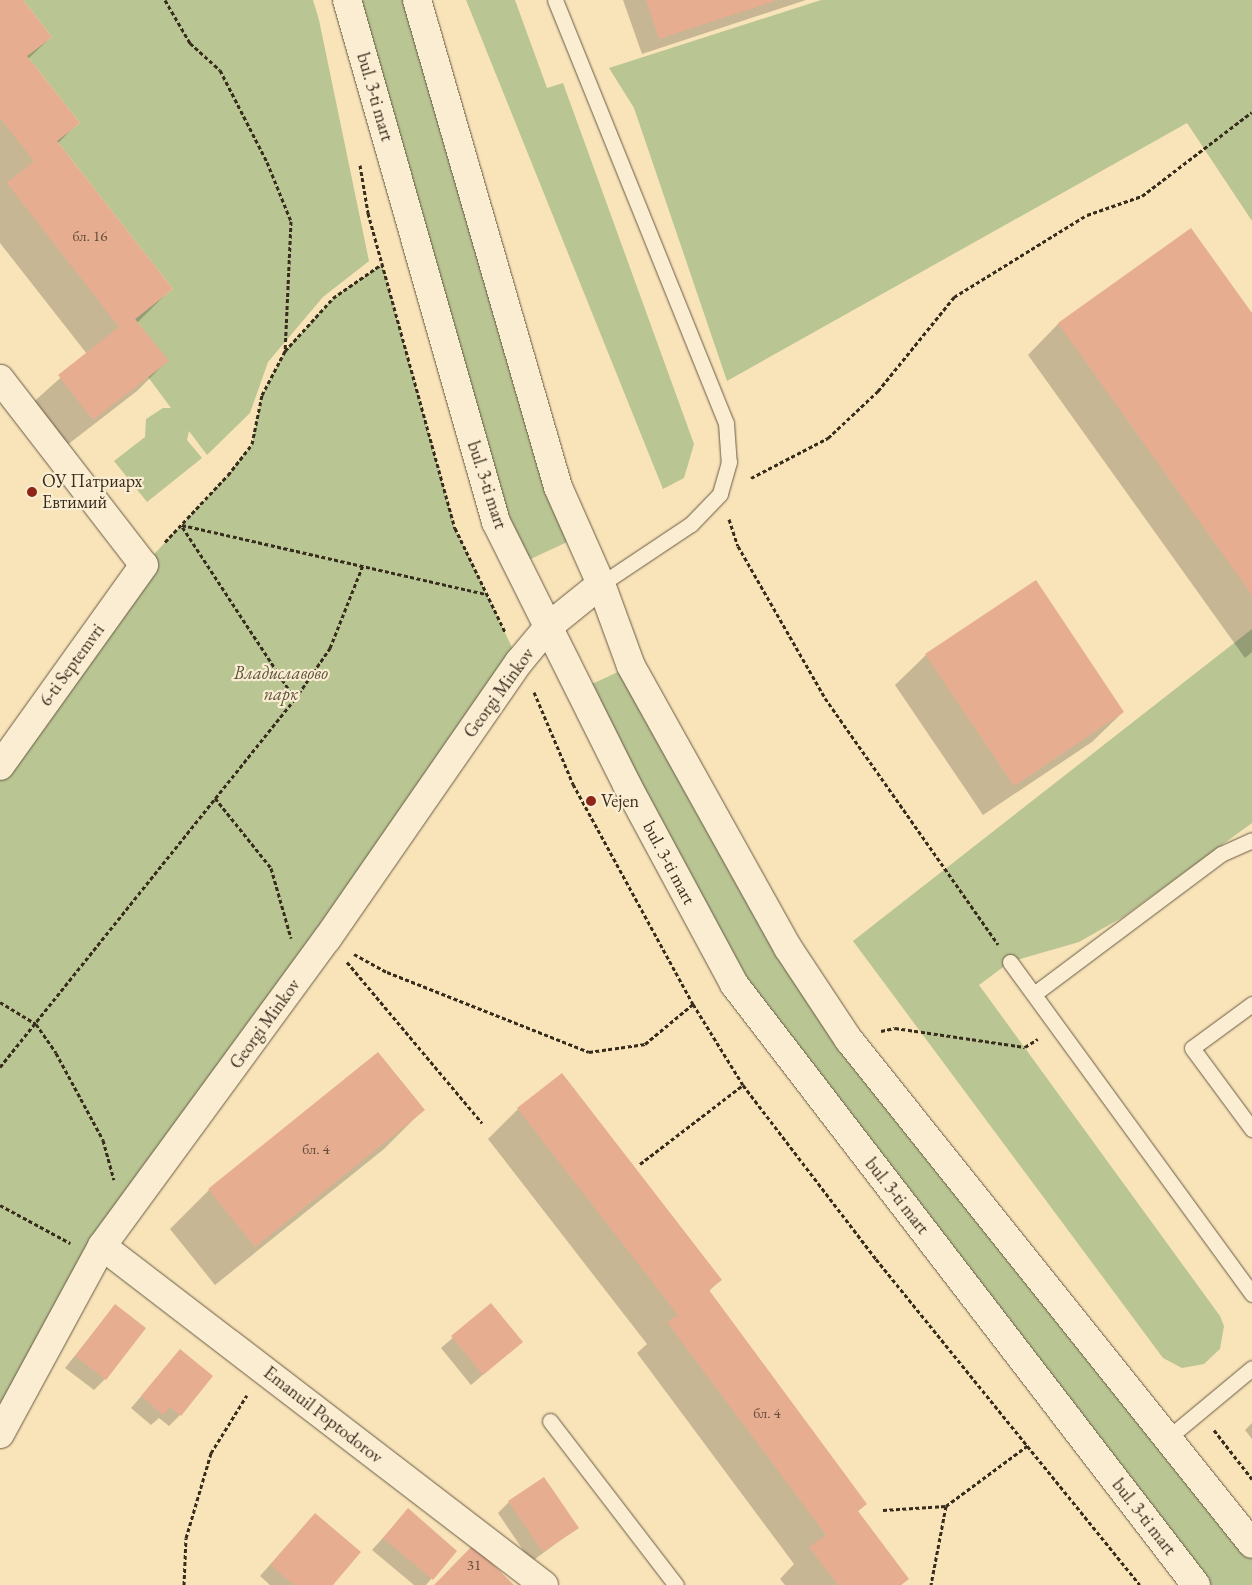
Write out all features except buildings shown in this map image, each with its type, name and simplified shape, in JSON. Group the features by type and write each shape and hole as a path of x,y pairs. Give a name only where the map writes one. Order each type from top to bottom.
{"street":[{"name":"bul. 3-ti mart","path":"347,0 496,522 627,785 734,984 1196,1585"},
{"path":"417,0 558,487 601,584 631,666 788,948 849,1040 1252,1544"},
{"path":"0,379 144,565"},
{"name":"6-ti Septemvri","path":"0,766 144,565"},
{"name":"Georgi Minkov","path":"0,1434 99,1251 327,939 519,662 549,626 601,584"},
{"name":"Emanuil Poptodorov","path":"99,1251 262,1369 544,1585"}],"lane":[{"path":"555,0 726,423 729,462 720,494 691,524 601,584"},
{"path":"1034,994 1222,854 1252,840"},
{"path":"1010,962 1252,1294"},
{"path":"1252,1004 1192,1048 1252,1129"},
{"path":"1168,1438 1252,1368"},
{"path":"550,1421 676,1585"}],"path":[{"path":"165,0 190,43 220,70 268,162 291,221 286,351"},
{"path":"1010,962 825,698 738,546 720,494 828,438 878,391 954,297 1087,215 1142,196 1252,112"},
{"path":"144,565 228,475 252,444 262,395 286,351 333,298 382,264"},
{"path":"181,525 486,594"},
{"path":"181,525 295,699"},
{"path":"0,1067 295,699 330,648 363,565"},
{"path":"215,798 271,868 289,937 304,945 327,939 386,972 589,1052 644,1044 693,1004"},
{"path":"327,939 482,1123"},
{"path":"0,1002 36,1024 56,1053 103,1140 124,1216"},
{"path":"849,1040 896,1028 1024,1047 1059,1028"},
{"path":"640,1164 743,1085"},
{"path":"0,1205 99,1251"},
{"path":"184,1585 186,1538 211,1453 262,1369"},
{"path":"1200,1412 1252,1479"},
{"path":"883,1510 946,1506 1028,1445"},
{"path":"931,1585 946,1506"}],"green space":[{"path":"23,0 313,0 319,20 369,261 323,297 268,362 250,413 207,455 189,431 187,440 202,458 147,502 114,461 145,437 146,419 163,408 171,408 148,377 168,361 135,319 173,289 57,141 80,123 27,56 52,37"},
{"path":"347,0 417,0 580,536 518,565"},
{"path":"466,0 515,0 547,88 563,83 694,444 684,478 663,489"},
{"path":"821,0 1252,0 1252,221 1187,123 727,381 634,108 609,68"},
{"name":"Владиславово парк","path":"382,264 455,528 519,662 102,1246 0,1434 0,766 144,565 228,475 252,444 262,395 285,351 333,298"},
{"path":"1252,629 1252,823 1123,917 1079,942 1010,962 979,985 1220,1316 1224,1326 1220,1349 1204,1364 1182,1368 1163,1358 853,941"},
{"path":"631,666 788,948 1252,1544 1252,1585 1196,1585 734,984 581,689"}],"place":[{"name":"ОУ Патриарх Евтимий","path":"32,492"},
{"name":"Vejen","path":"591,801"}]}
